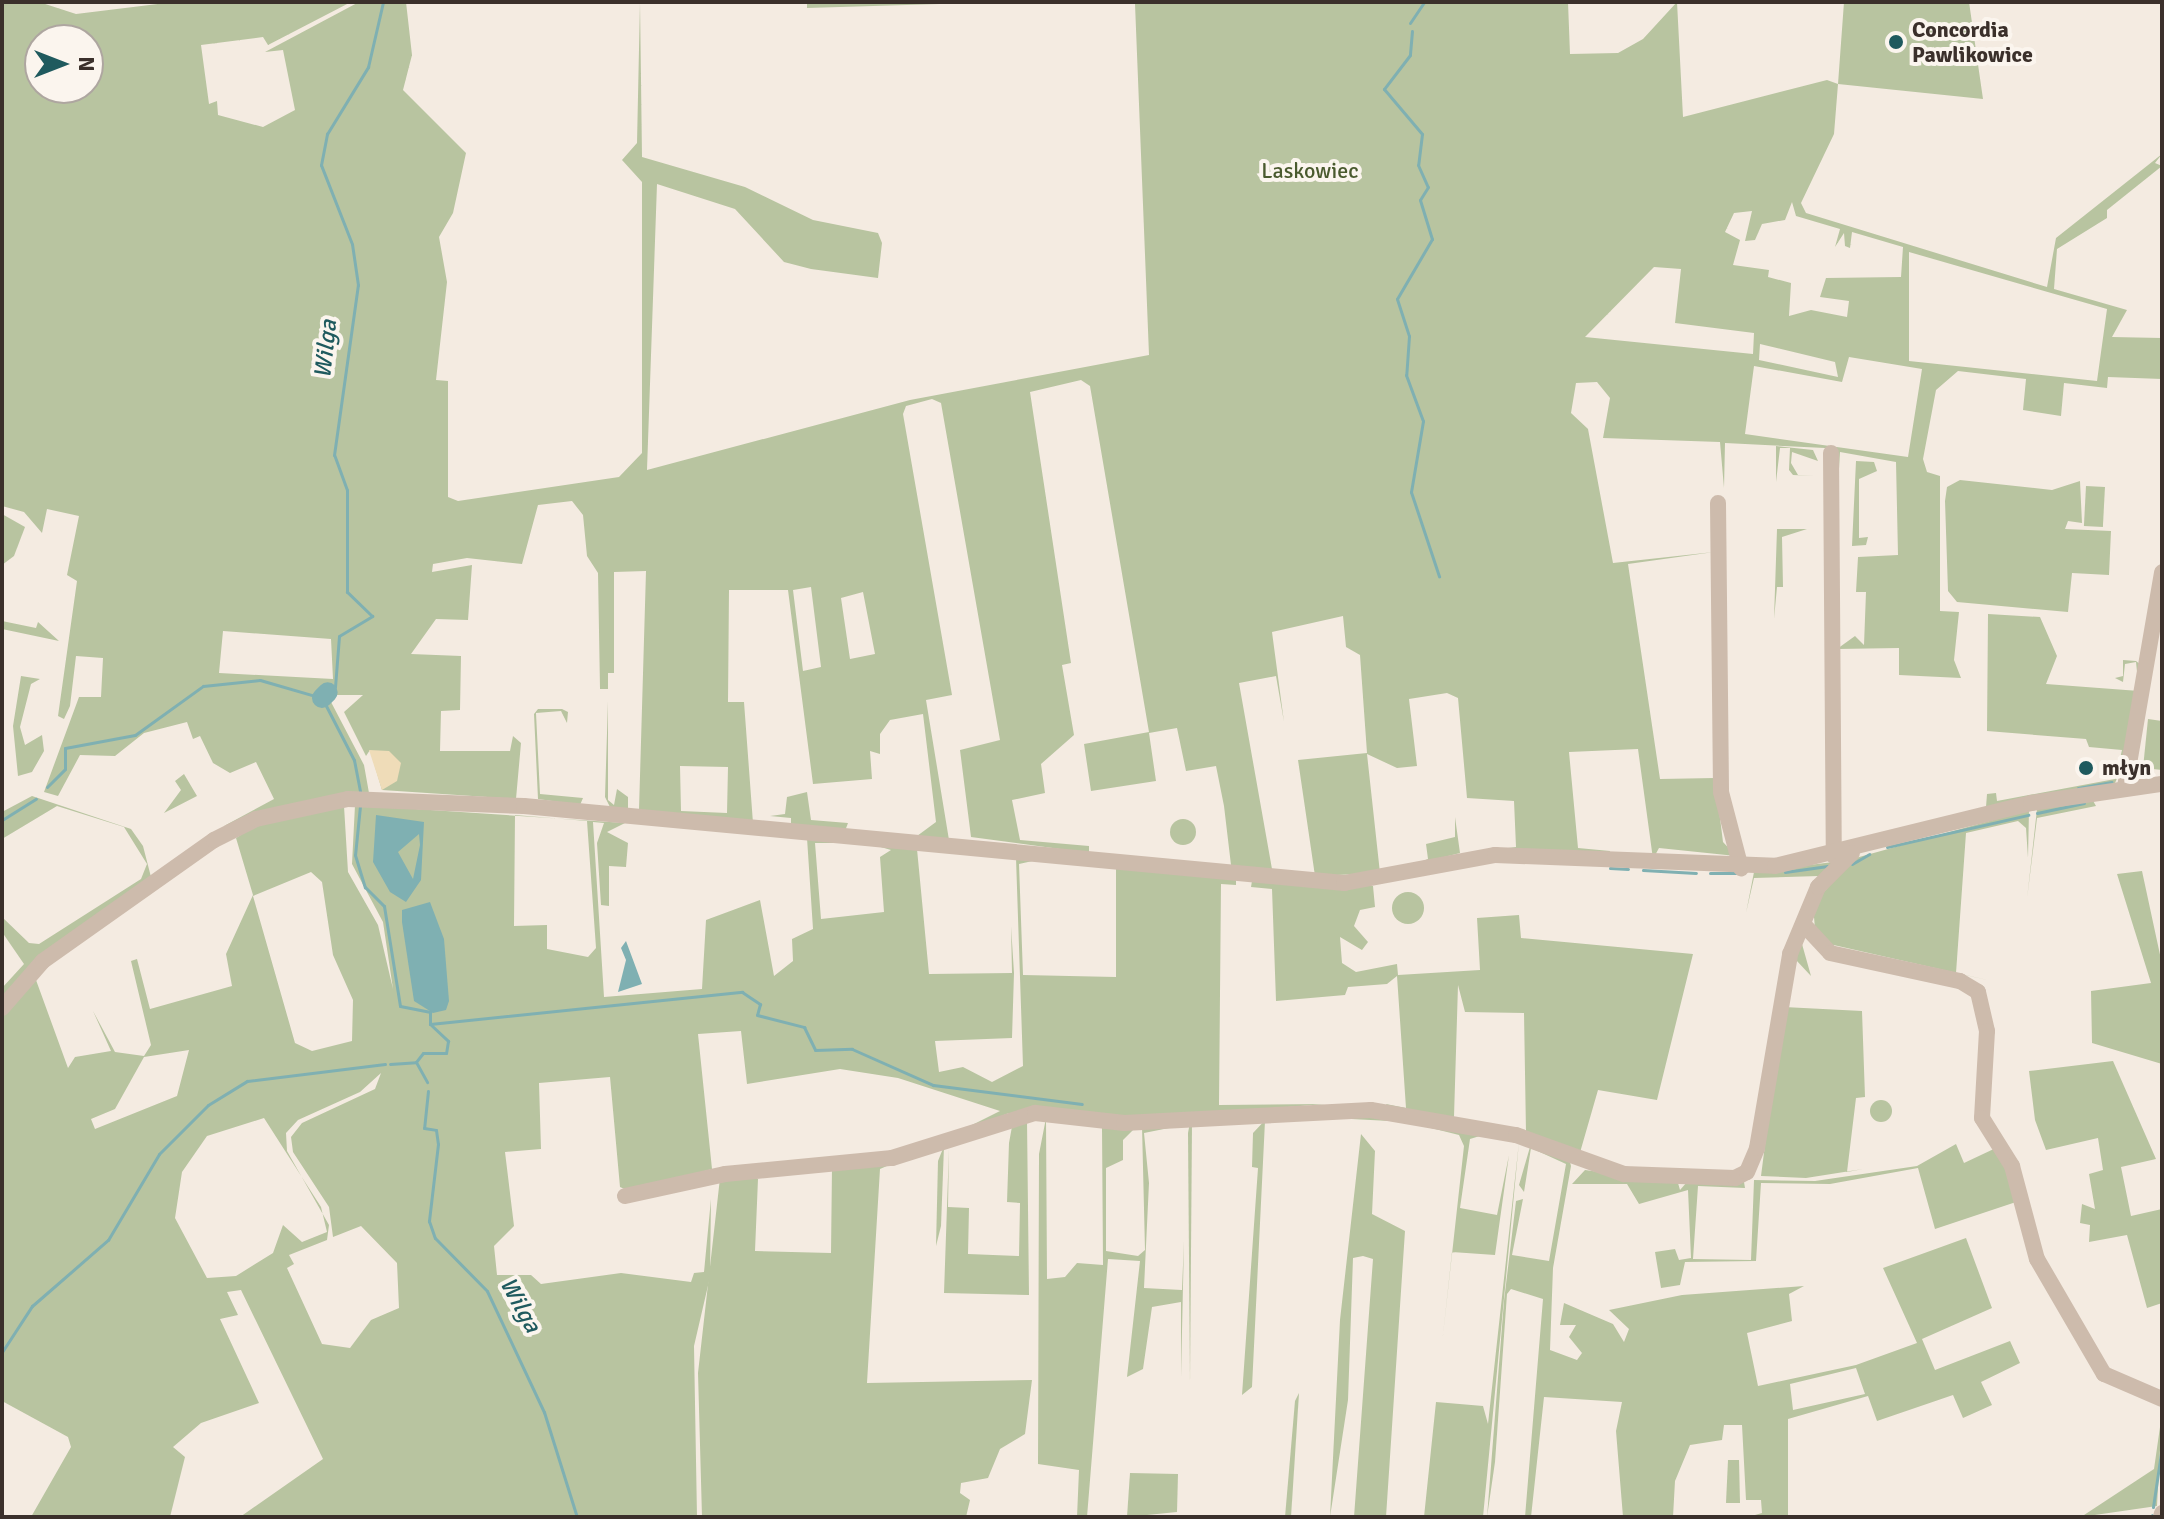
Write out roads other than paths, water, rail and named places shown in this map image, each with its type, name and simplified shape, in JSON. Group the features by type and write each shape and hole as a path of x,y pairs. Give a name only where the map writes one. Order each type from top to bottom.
{"street":[{"path":"1831,453 1834,856"},
{"path":"1718,503 1721,792 1741,868"},
{"path":"2125,787 2162,572"},
{"path":"2,1008 43,961 214,840 256,819 348,799 524,806 1313,883 1368,881 1495,855 1741,868 1834,856 2125,787 2162,784"},
{"path":"625,1196 725,1174 892,1158 1031,1113 1138,1123 1371,1110 1516,1135 1624,1174 1735,1178 1755,1158 1783,980 1806,927 1818,887 1857,850"},
{"path":"1806,927 1830,953 1960,981 1978,992 1986,1019 1982,1118 2012,1166 2037,1259 2104,1374 2162,1399"}],"water":[{"path":"376,815 424,822 421,880 406,902 390,892 373,862","holes":["419,834 420,845 413,879 398,852"]},
{"path":"430,902 444,939 449,1001 446,1010 433,1013 414,1001 402,922 402,910"},
{"path":"626,941 642,984 618,992 626,960 621,948"}],"waterway":[{"name":"Wilga","path":"335,687 339,636 372,616 347,592 347,490 334,455 358,285 352,244 321,165 327,134 368,67 383,2"},
{"path":"1410,23 1424,2"},
{"path":"1412,31 1410,55 1384,89 1422,134 1418,165 1428,187 1420,200 1432,239 1397,299 1409,336 1406,375 1423,421 1411,492 1439,576"},
{"path":"47,787 65,769 65,748 135,735 203,686 260,680 322,698 354,760 360,791"},
{"name":"Wilga","path":"322,698 328,692"},
{"path":"2078,788 2111,782"},
{"path":"2,820 36,799"},
{"path":"2037,813 2084,803"},
{"name":"Wilga","path":"360,806 355,855 365,887 384,906 400,1006 430,1012 430,1024 448,1041 446,1053 423,1053 416,1062"},
{"path":"1887,847 2028,815"},
{"path":"1852,864 1869,854"},
{"path":"1785,872 1828,866"},
{"path":"1610,868 1628,869"},
{"path":"1643,870 1696,873"},
{"path":"1710,873 1738,873"},
{"path":"430,1024 742,992 760,1004 757,1015 804,1027 815,1050 852,1049 933,1085 1082,1104"},
{"name":"Wilga","path":"416,1062 427,1082"},
{"path":"390,1064 416,1062"},
{"path":"2,1352 32,1306 108,1240 159,1154 208,1105 247,1081 385,1064"},
{"name":"Wilga","path":"428,1091 424,1128 436,1130 438,1144 429,1221 435,1238 487,1291 544,1412 577,1517"},
{"path":"2153,1507 2162,1446"}],"place":[{"name":"Concordia Pawlikowice","path":"1896,42"},
{"name":"młyn","path":"2086,768"}],"park label":[{"name":"Laskowiec","path":"1310,171"}]}
